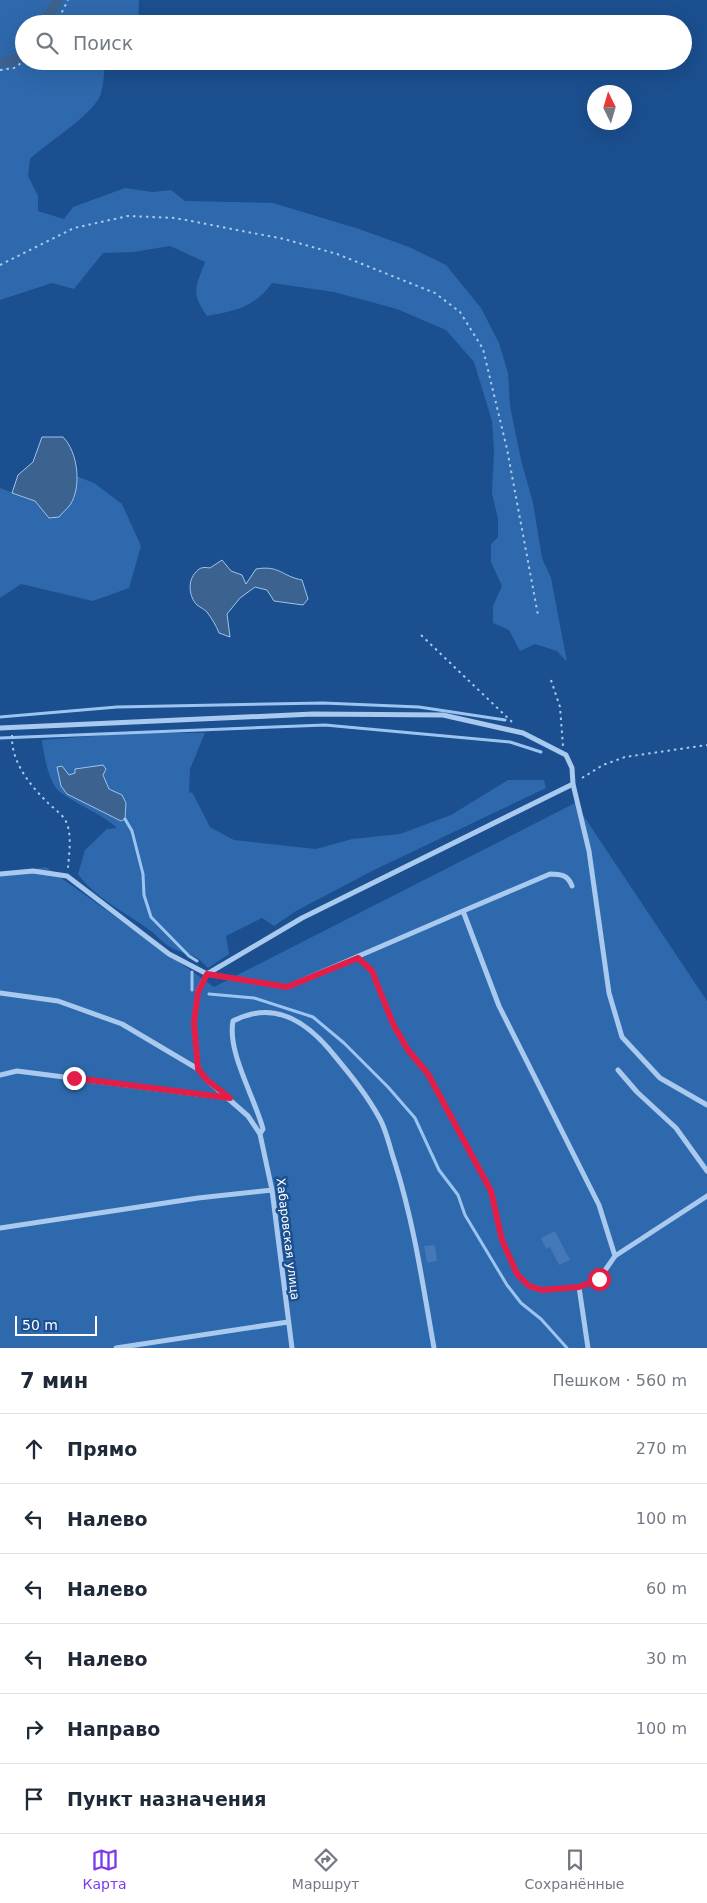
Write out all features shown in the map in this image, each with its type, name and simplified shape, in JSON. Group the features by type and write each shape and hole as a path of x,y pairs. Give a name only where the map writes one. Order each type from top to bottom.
{"street":[{"path":"0,728 313,714 443,715 523,733 566,755 572,768 573,784 589,851 609,994 622,1037 660,1078 707,1104"},
{"path":"198,1069 194,1023 198,992 207,974 302,918 573,784"},
{"path":"0,874 33,872 67,876 169,954 207,974 287,987 550,874 566,876 572,886"},
{"path":"463,911 499,1006 599,1205 615,1256"},
{"path":"358,958 372,971 393,1024 408,1050 428,1074 491,1191 502,1240 517,1274 529,1286 542,1290 579,1287 599,1279 615,1256 707,1196"},
{"path":"0,993 58,1000 122,1024 198,1069 207,1080 230,1098 248,1116 260,1134"},
{"name":"Хабаровская улица","path":"292,1348 272,1190 260,1134 263,1129 235,1049 232,1029 233,1021 247,1014 272,1012 298,1020 318,1037 359,1085 382,1121 406,1198 434,1348"},
{"path":"618,1070 637,1092 676,1128 707,1171"},
{"path":"0,1075 17,1071 230,1098"},
{"path":"0,1228 198,1198 272,1190"},
{"path":"579,1287 588,1348"},
{"path":"116,1348 288,1322"}],"path":[{"path":"60,15 68,0"},
{"path":"0,70 15,67"},
{"path":"0,265 74,228 128,216 175,218 284,239 337,254 435,293 460,312 482,349 507,449 538,615"},
{"path":"421,635 523,733"},
{"path":"551,680 560,707 566,755"},
{"path":"12,727 12,748 18,767 45,800 64,819 70,841 67,876"},
{"path":"573,784 602,765 625,757 707,745"}],"shaded area":[{"path":"0,0 139,0 138,15 15,15 15,70 104,70 100,96 95,104 78,121 30,159 28,176 38,196 38,211 64,219 73,207 125,188 152,192 171,190 185,201 273,203 359,229 409,247 446,265 481,308 499,343 508,373 510,406 521,460 533,503 542,558 551,578 567,662 557,651 535,644 520,651 509,630 493,623 493,606 502,586 491,562 491,544 498,537 498,519 492,493 494,451 492,421 474,362 446,330 397,309 334,292 272,283 258,298 244,307 207,316 198,301 196,289 205,262 170,246 134,252 103,253 74,289 52,283 0,300"},
{"path":"42,437 63,437 68,443 75,460 77,480 74,498 59,517 49,518 35,501 12,493 18,475 33,462"},
{"path":"76,476 94,483 122,504 141,546 129,588 93,601 21,584 0,598 0,488 35,501 49,518 62,510 70,502 75,491"},
{"path":"222,560 231,571 242,575 246,584 256,569 264,568 270,568 302,580 308,599 303,605 274,601 267,590 255,587 240,598 227,614 230,637 219,633 207,612 194,602 190,584 193,576 199,569 210,568"},
{"path":"132,733 205,733 190,769 189,793 192,792 210,827 234,840 316,849 352,839 400,834 451,815 508,780 544,780 546,788 374,870 296,911 274,926 262,918 226,936 229,954 208,968 194,956 178,951 166,944 151,931 93,890 78,874 85,850 107,829 117,828 103,817 56,788 48,771 42,740"},
{"path":"103,765 106,769 103,775 109,789 122,795 126,803 125,819 121,821 67,794 61,786 57,767 62,766 69,775 75,773 75,769"},
{"path":"575,803 707,1001 707,1348 0,1348 0,875 46,867 214,987"}],"building":[{"path":"555,1231 570,1260 559,1265 550,1247 546,1249 541,1238"},
{"path":"435,1245 437,1261 427,1263 424,1246"}],"waterway":[{"path":"49,15 58,0"},
{"path":"0,63 15,60"},
{"path":"0,717 117,707 323,703 419,707 505,720"},
{"path":"0,738 325,725 510,742 541,752"},
{"path":"125,819 132,831 143,874 144,895 151,917 189,956 197,961"},
{"path":"192,972 192,990"},
{"path":"209,994 254,998 313,1017 344,1043 388,1087 415,1118 439,1170 458,1195 465,1215 507,1285 521,1303 541,1319 567,1348"}],"route":[{"path":"74,1078 230,1098 207,1080 198,1069 194,1023 198,992 207,974 287,987 358,958 372,971 393,1024 408,1050 428,1074 459,1128 491,1191 502,1240 517,1274 529,1286 542,1290 579,1287 599,1279"}]}
